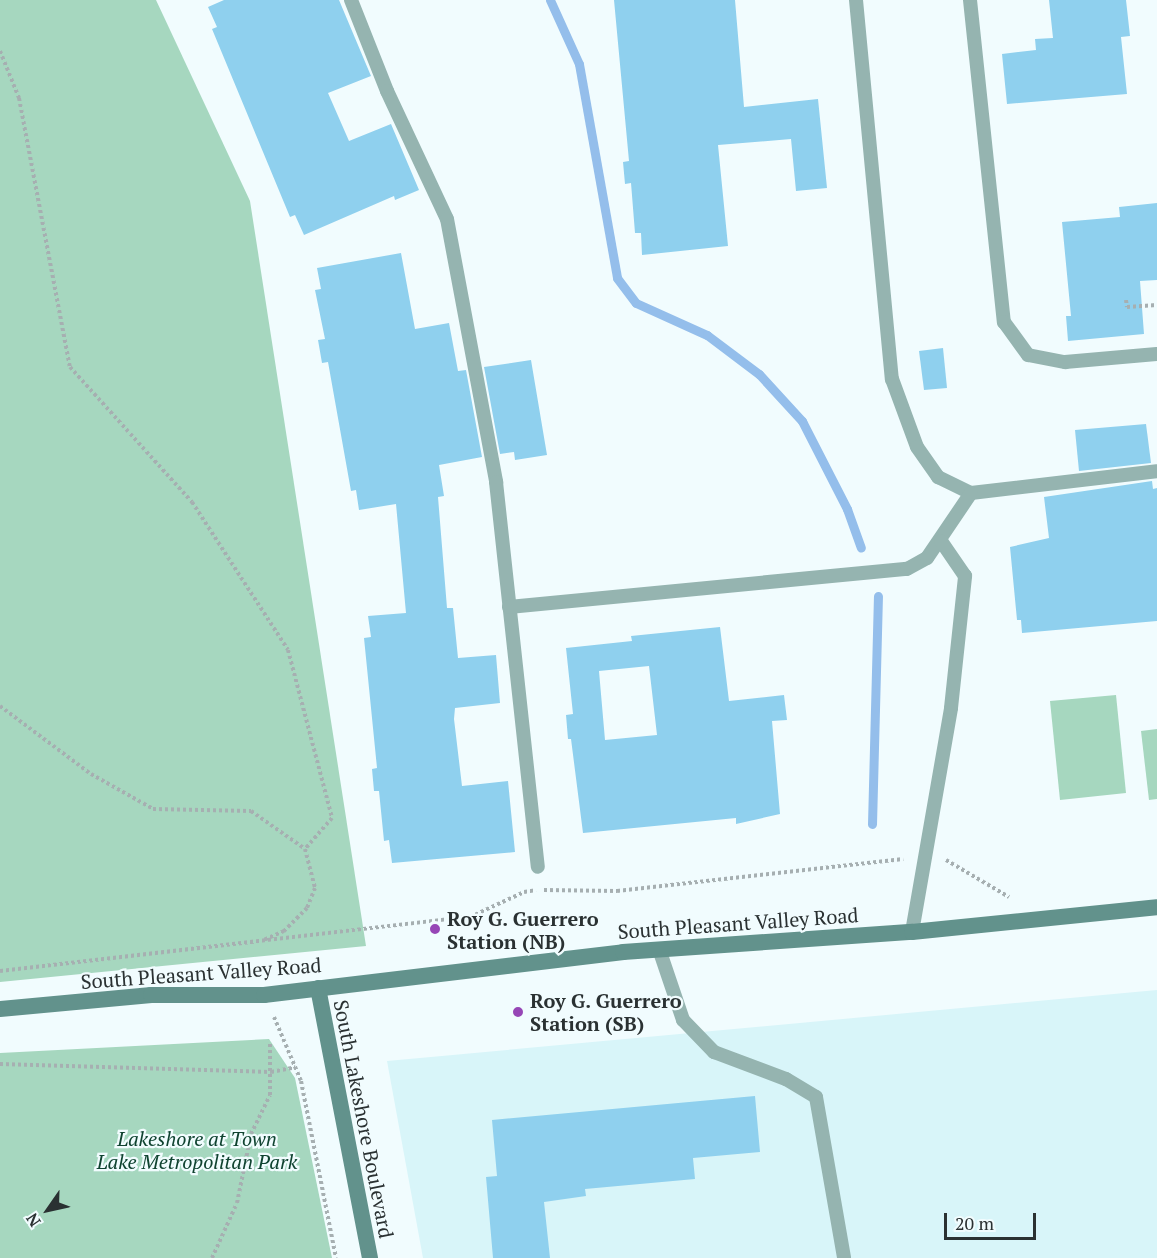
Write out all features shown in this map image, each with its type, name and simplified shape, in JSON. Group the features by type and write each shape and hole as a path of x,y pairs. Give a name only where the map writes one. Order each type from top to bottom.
{"main road":[{"name":"South Pleasant Valley Road","path":"0,1009 151,995 264,994 659,949 912,932 1157,907"},
{"name":"South Lakeshore Boulevard","path":"318,988 370,1258"}],"lane":[{"path":"351,0 387,91 447,219 496,482 538,867"},
{"path":"856,0 892,379 917,447 938,477 971,493 1157,471"},
{"path":"970,0 1004,322 1028,355 1065,362 1157,354"},
{"path":"509,608 907,568 927,558 941,541 971,493"},
{"path":"912,932 930,856 940,771 951,708 965,576 941,541"},
{"path":"659,949 683,1020 714,1052 786,1079 816,1097 844,1258"}],"path":[{"path":"0,51 19,98 70,367 192,502 288,650 332,818 305,849"},
{"path":"1126,300 1127,307 1157,305"},
{"path":"0,706 92,774 153,809 251,811 305,849 315,888 306,909 284,931 261,942"},
{"path":"0,970 470,917 524,892 617,891 930,856 1050,917"},
{"path":"264,994 296,1067 336,1258"},
{"path":"212,1258 237,1203 251,1134 270,1095 270,1042"},
{"path":"0,1064 271,1072 296,1067"}],"shaded area":[{"path":"1157,990 1157,1258 423,1258 387,1061"}],"green space":[{"path":"0,0 156,0 250,201 366,946 0,982"},
{"path":"1116,695 1126,793 1060,800 1050,701"},
{"path":"1157,729 1157,799 1149,800 1141,731"},
{"name":"Lakeshore at Town Lake Metropolitan Park","path":"269,1039 295,1078 332,1258 0,1258 0,1053"}],"building":[{"path":"224,0 339,0 371,76 328,93 349,141 391,124 419,190 395,200 394,196 304,235 295,215 290,217 212,29 217,27 208,7"},
{"path":"614,0 735,0 744,107 818,99 827,188 796,191 791,139 718,145 728,246 642,255 641,233 635,233 631,183 625,184 623,162 629,161"},
{"path":"1049,0 1126,0 1130,36 1121,37 1127,94 1007,104 1002,54 1036,50 1035,39 1053,38"},
{"path":"1157,203 1157,280 1140,281 1144,334 1068,341 1066,316 1071,316 1062,222 1120,217 1119,207"},
{"path":"401,253 415,329 449,323 458,371 466,370 482,457 439,465 444,496 438,497 447,608 453,608 458,658 496,655 500,703 455,708 454,719 462,786 508,781 515,852 392,863 389,840 384,841 379,791 374,791 372,769 377,768 364,638 371,637 368,616 406,613 396,504 359,510 356,490 351,491 328,362 322,363 318,340 325,339 315,290 321,289 317,268"},
{"path":"943,348 947,388 924,390 919,351"},
{"path":"531,360 547,455 515,460 514,452 500,454 484,367"},
{"path":"1146,424 1151,463 1079,471 1075,430"},
{"path":"1152,481 1153,489 1157,488 1157,621 1022,633 1021,620 1017,620 1010,547 1049,538 1044,497"},
{"path":"720,627 729,701 784,695 787,720 772,721 780,814 736,824 736,818 583,833 571,739 568,739 566,715 573,714 566,648 632,641 631,636","holes":["649,666 657,735 605,740 599,671"]},
{"path":"755,1096 760,1152 693,1158 695,1179 585,1189 586,1196 544,1202 550,1258 493,1258 486,1177 497,1176 492,1120"}],"waterway":[{"path":"550,0 579,64 617,278 636,303 707,335 759,374 802,421 847,509 861,548"},
{"path":"872,824 878,596"}],"place":[{"name":"Roy G. Guerrero Station (NB)","path":"435,929"},
{"name":"Roy G. Guerrero Station (SB)","path":"518,1012"}]}
